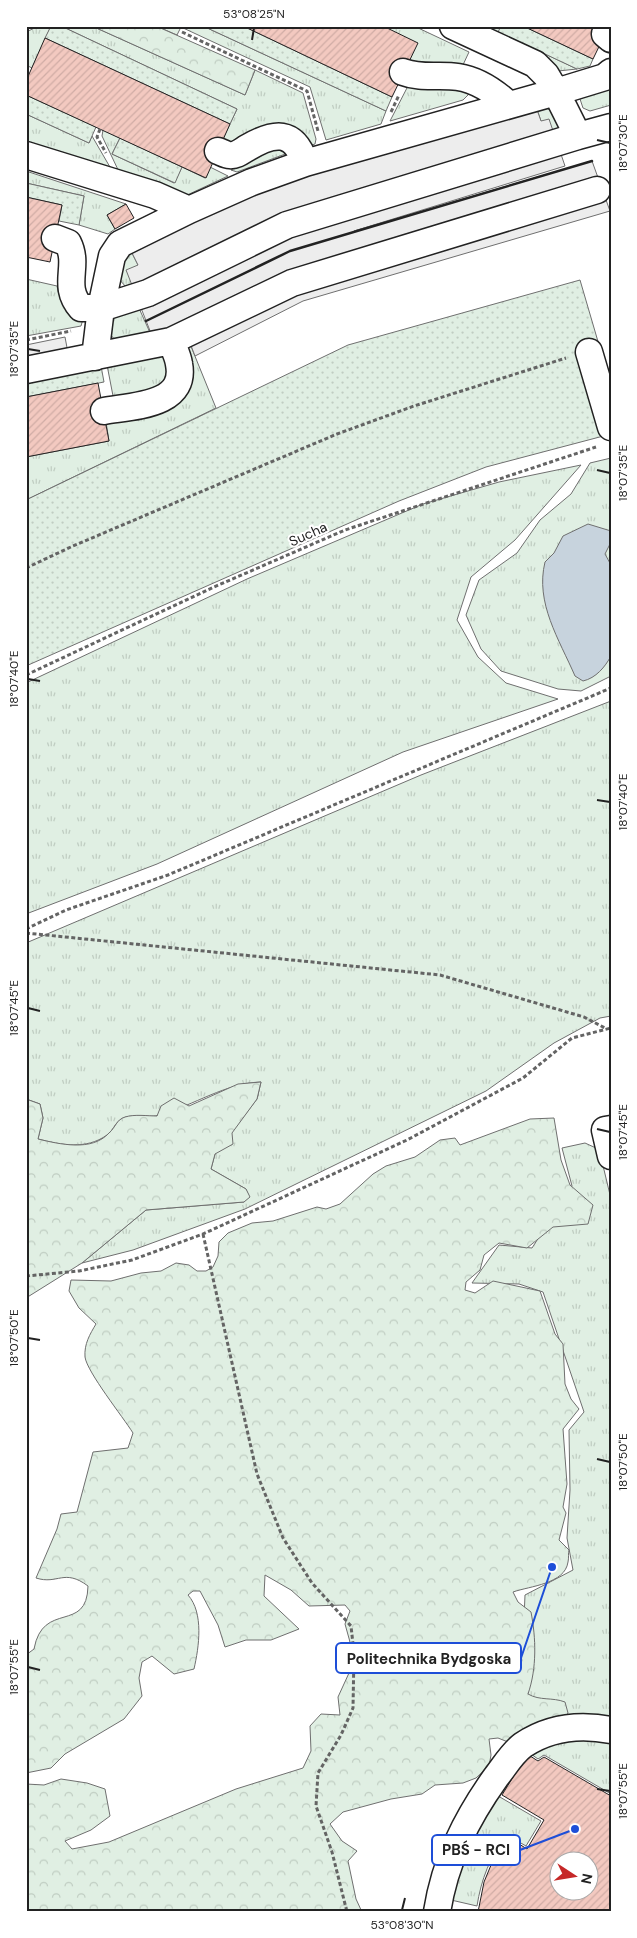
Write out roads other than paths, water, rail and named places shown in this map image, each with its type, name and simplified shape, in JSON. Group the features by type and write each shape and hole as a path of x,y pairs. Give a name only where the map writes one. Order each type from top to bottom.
{"street":[{"path":"453,26 534,64 546,75 578,136"},
{"path":"95,357 101,308 112,256 120,244 189,210 305,163 556,92 605,77 611,72"},
{"path":"406,73 458,77 468,80 496,93 509,105"},
{"path":"55,238 68,243 72,250 71,290 75,300 81,308 101,308 148,293 287,225 611,127"},
{"path":"218,151 229,155 238,153 274,136 283,135 300,147 305,163"},
{"path":"26,155 155,195 189,210"},
{"path":"26,370 171,342 292,283 596,190"},
{"path":"104,411 165,398 176,389 180,377 179,364 171,342"},
{"path":"589,352 606,436"},
{"path":"611,1129 605,1130 611,1156"},
{"path":"437,1912 449,1861 458,1840 482,1796 522,1746 562,1729 586,1726 611,1730"}],"place":[{"name":"Politechnika Bydgoska","path":"552,1567"},
{"name":"PBŚ - RCI","path":"575,1829"}]}
